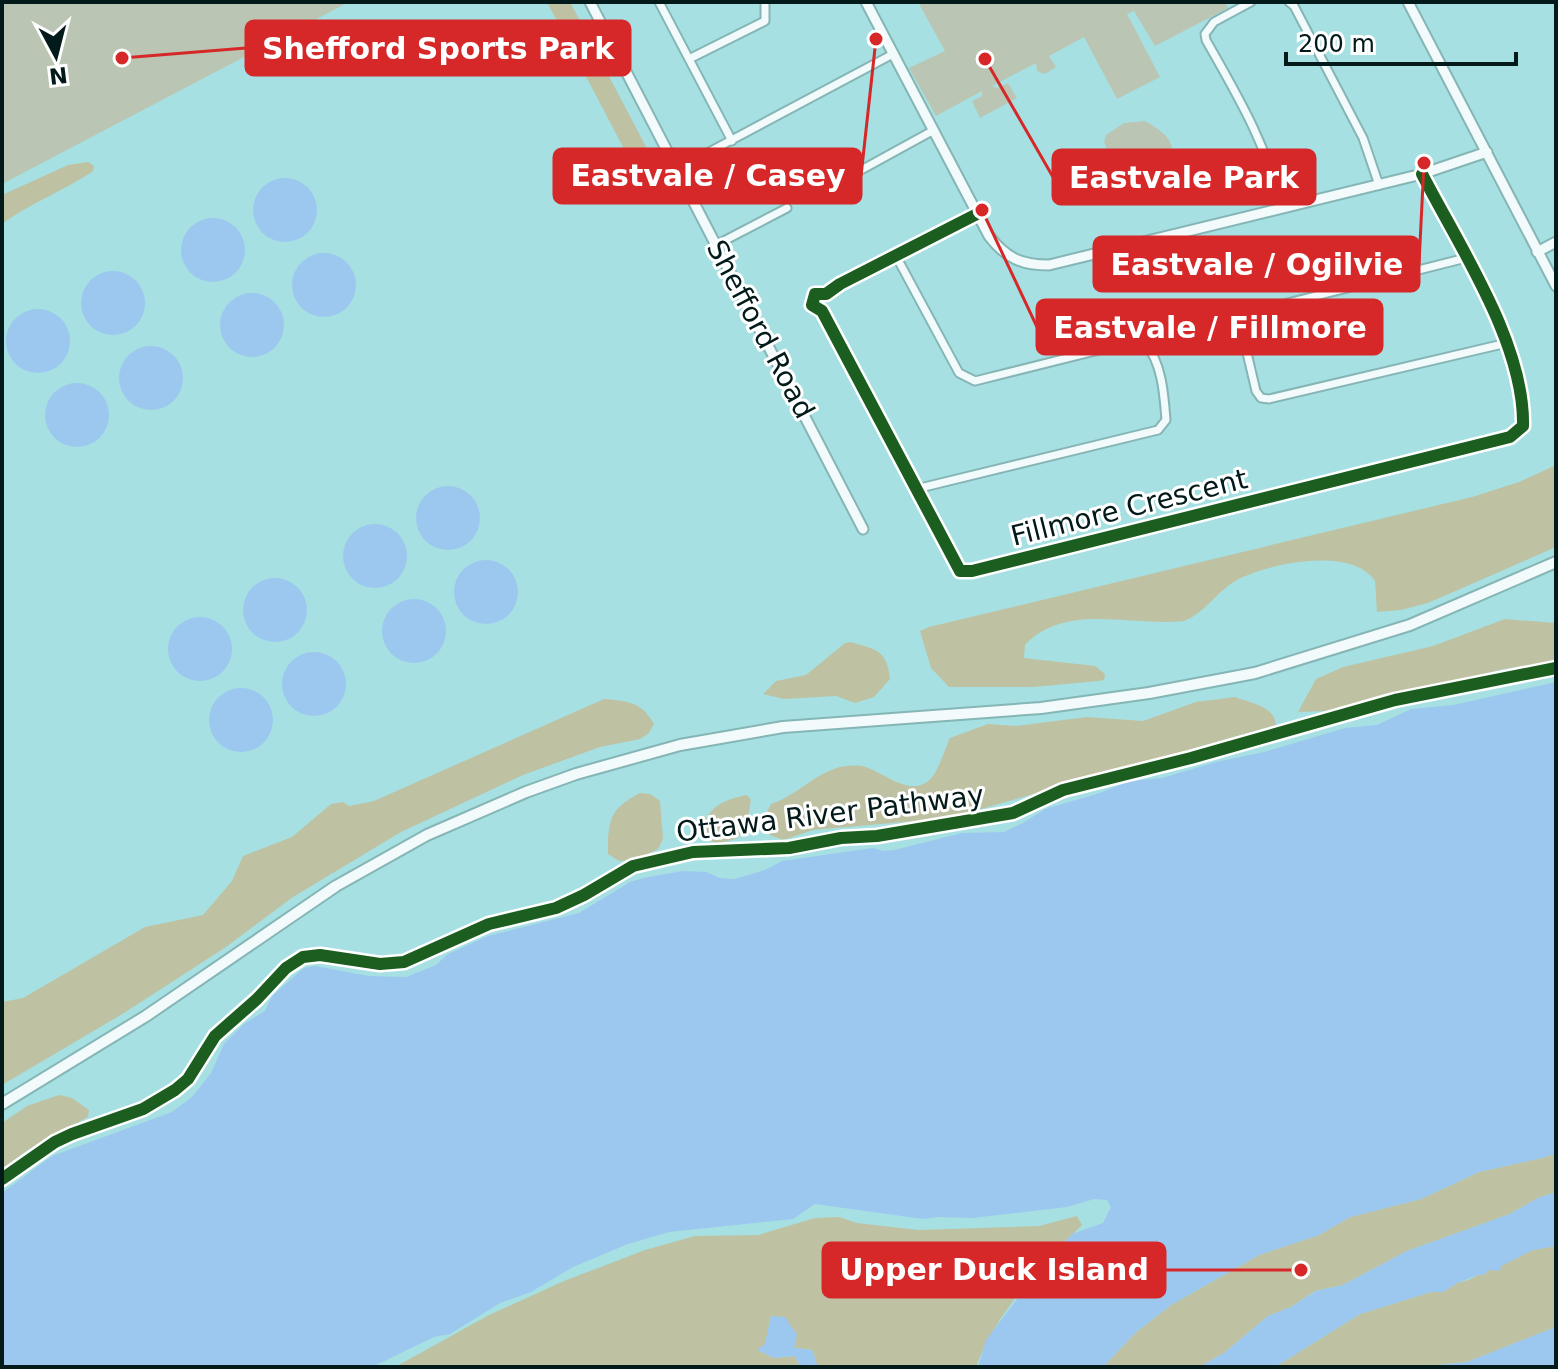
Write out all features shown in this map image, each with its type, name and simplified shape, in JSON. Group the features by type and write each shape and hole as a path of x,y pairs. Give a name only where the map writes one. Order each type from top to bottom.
{"main road":[{"path":"2,1104 146,1016 336,886 427,835 576,774 680,745 783,727 1041,708 1149,693 1255,673 1410,625 1556,562"}],"street":[{"name":"Shefford Road","path":"590,2 863,529"},
{"path":"659,2 732,141"},
{"path":"689,59 765,21 765,2"},
{"path":"866,2 989,236 1007,256 1030,265 1049,265 1379,185 1487,152"},
{"path":"1251,2 1214,22 1205,34 1257,131 1268,157 1281,208"},
{"path":"1289,2 1294,6 1363,138 1379,185"},
{"path":"1408,2 1556,286"},
{"path":"677,169 893,54"},
{"path":"863,169 934,130"},
{"name":"Fillmore Crescent","path":"977,214 826,294 815,294 812,305 822,311 960,571 987,567 1510,437 1523,426 1523,409 1500,320 1422,174"},
{"path":"716,245 787,208"},
{"path":"1537,252 1556,242"},
{"path":"896,256 959,373 975,381 1127,343 1145,343 1155,356 1165,407 1166,420 1158,430 916,489"},
{"path":"1466,258 1264,309 1257,308 1244,319 1243,336 1256,391 1261,398 1269,399 1507,343"}],"green space":[{"path":"2,2 349,2 2,184"},
{"path":"547,2 570,2 665,183 662,188 647,192 639,184 634,168"},
{"path":"918,2 1225,2 1228,8 1155,46 1134,11 1127,14 1160,77 1117,99 1084,37 1049,56 1056,67 1045,74 1037,71 1036,63 992,86 997,88 1008,83 1017,98 980,118 972,101 982,96 982,91 936,116 909,68 945,51"},
{"path":"1145,121 1168,138 1172,150 1169,165 1130,182 1122,180 1104,142 1106,135 1124,123"},
{"path":"88,162 94,166 93,171 2,224 2,195 68,165"},
{"path":"1556,465 1556,547 1428,603 1377,612 1375,581 1364,570 1348,564 1309,561 1269,568 1237,580 1184,621 1079,620 1041,632 1025,645 1024,658 1095,666 1105,674 1104,680 1099,681 1033,687 949,687 931,668 920,631 1472,497 1519,482"},
{"path":"1505,619 1556,623 1556,661 1504,669 1326,711 1298,712 1316,679 1343,667 1433,646"},
{"path":"851,642 879,653 889,669 890,679 874,697 855,703 836,696 784,699 763,694 776,681 806,675 845,643"},
{"path":"1235,697 1267,709 1276,725 949,818 813,830 783,840 770,835 768,810 771,804 837,768 862,766 899,783 918,786 935,773 950,738 988,724 1016,726 1087,717 1143,721 1196,702"},
{"path":"604,699 639,707 654,724 648,734 640,739 600,747 523,775 401,832 293,897 226,947 124,1013 2,1085 2,1002 23,998 145,927 203,915 232,881 243,856 292,837 331,804 343,802 349,806 374,801"},
{"path":"640,793 650,794 660,801 663,839 658,849 638,859 619,861 608,854 612,817 622,804"},
{"path":"747,795 751,800 747,823 738,838 718,844 702,838 700,829 713,809"},
{"path":"59,1095 72,1098 89,1110 88,1117 29,1149 2,1169 2,1123 27,1106"},
{"path":"1556,1153 1556,1192 1510,1214 1407,1251 1343,1285 1315,1291 1291,1307 1268,1316 1224,1353 1199,1367 1103,1367 1135,1333 1171,1305 1259,1255 1319,1235 1350,1217 1421,1199 1479,1172"},
{"path":"1077,1216 1082,1225 1036,1273 1008,1309 995,1327 976,1367 818,1367 812,1350 794,1348 771,1316 765,1345 758,1350 774,1358 795,1356 800,1367 395,1367 489,1315 564,1281 645,1250 695,1236 758,1235 815,1218 839,1217 857,1223 919,1230 1039,1226"},
{"path":"1556,1246 1556,1327 1467,1362 1417,1367 1275,1367 1360,1314 1431,1292 1443,1292 1532,1250"}],"water":[{"path":"279,178 291,178 308,187 315,198 315,222 308,233 291,242 279,242 267,237 258,228 253,216 253,204 258,192 267,183"},
{"path":"207,218 219,218 236,227 243,238 243,262 236,273 219,282 207,282 195,277 186,268 181,256 181,244 186,232 195,223"},
{"path":"318,253 330,253 347,262 354,273 354,297 347,308 330,317 318,317 306,312 297,303 292,291 292,279 297,267 306,258"},
{"path":"107,271 119,271 136,280 143,291 143,315 136,326 119,335 107,335 95,330 86,321 81,309 81,297 86,285 95,276"},
{"path":"246,293 258,293 275,302 282,313 282,337 275,348 258,357 246,357 234,352 225,343 220,331 220,319 225,307 234,298"},
{"path":"32,309 44,309 61,318 68,329 68,353 61,364 44,373 32,373 20,368 11,359 6,347 6,335 11,323 20,314"},
{"path":"145,346 157,346 174,355 181,366 181,390 174,401 157,410 145,410 133,405 124,396 119,384 119,372 124,360 133,351"},
{"path":"71,383 83,383 100,392 107,403 107,427 100,438 83,447 71,447 59,442 50,433 45,421 45,409 50,397 59,388"},
{"path":"442,486 454,486 471,495 478,506 478,530 471,541 454,550 442,550 430,545 421,536 416,524 416,512 421,500 430,491"},
{"path":"369,524 381,524 398,533 405,544 405,568 398,579 381,588 369,588 357,583 348,574 343,562 343,550 348,538 357,529"},
{"path":"480,560 492,560 509,569 516,580 516,604 509,615 492,624 480,624 468,619 459,610 454,598 454,586 459,574 468,565"},
{"path":"269,578 281,578 298,587 305,598 305,622 298,633 281,642 269,642 257,637 248,628 243,616 243,604 248,592 257,583"},
{"path":"408,599 420,599 437,608 444,619 444,643 437,654 420,663 408,663 396,658 387,649 382,637 382,625 387,613 396,604"},
{"path":"194,617 206,617 223,626 230,637 230,661 223,672 206,681 194,681 182,676 173,667 168,655 168,643 173,631 182,622"},
{"path":"308,652 320,652 337,661 344,672 344,696 337,707 320,716 308,716 296,711 287,702 282,690 282,678 287,666 296,657"},
{"path":"1556,682 1556,1153 1479,1172 1421,1199 1350,1217 1319,1235 1259,1255 1171,1305 1135,1333 1103,1367 978,1367 986,1340 1045,1262 1072,1234 1103,1223 1111,1207 1107,1200 1094,1199 1067,1207 973,1218 923,1219 815,1204 793,1219 669,1232 628,1244 573,1267 531,1292 500,1303 450,1334 434,1337 372,1367 2,1367 2,1193 52,1156 172,1112 193,1096 211,1073 224,1044 244,1024 265,1011 272,996 304,968 315,966 369,976 406,977 436,965 448,954 488,936 579,913 630,882 643,878 683,871 706,872 720,878 735,879 782,861 873,848 894,850 962,833 1004,832 1045,809 1129,781 1162,778 1345,728 1377,725 1411,709 1453,705"},
{"path":"235,688 247,688 264,697 271,708 271,732 264,743 247,752 235,752 223,747 214,738 209,726 209,714 214,702 223,693"},
{"path":"1556,1192 1556,1246 1533,1250 1501,1266 1500,1271 1489,1270 1443,1292 1431,1292 1360,1314 1275,1367 1199,1367 1224,1353 1268,1316 1291,1307 1316,1291 1343,1285 1407,1251 1510,1214"},
{"path":"771,1316 785,1317 797,1335 794,1348 812,1350 818,1367 800,1367 795,1356 774,1358 757,1350 765,1344"},
{"path":"1556,1327 1556,1367 1417,1367 1467,1362"}],"cycle path":[{"path":"977,214 826,294 815,294 812,305 822,311 960,571 972,571 1510,437 1523,426 1521,395 1502,329 1422,174"},
{"name":"Ottawa River Pathway","path":"2,1179 55,1142 143,1109 175,1090 188,1079 215,1036 286,968 303,957 320,955 380,964 404,962 489,924 556,908 633,866 693,852 789,848 1013,813 1063,790 1191,758 1395,700 1556,668"}],"place":[{"name":"Eastvale / Casey","path":"876,39"},
{"name":"Shefford Sports Park","path":"122,58"},
{"name":"Eastvale Park","path":"985,59"},
{"name":"Eastvale / Ogilvie","path":"1424,163"},
{"name":"Eastvale / Fillmore","path":"982,210"},
{"name":"Upper Duck Island","path":"1301,1270"}]}
